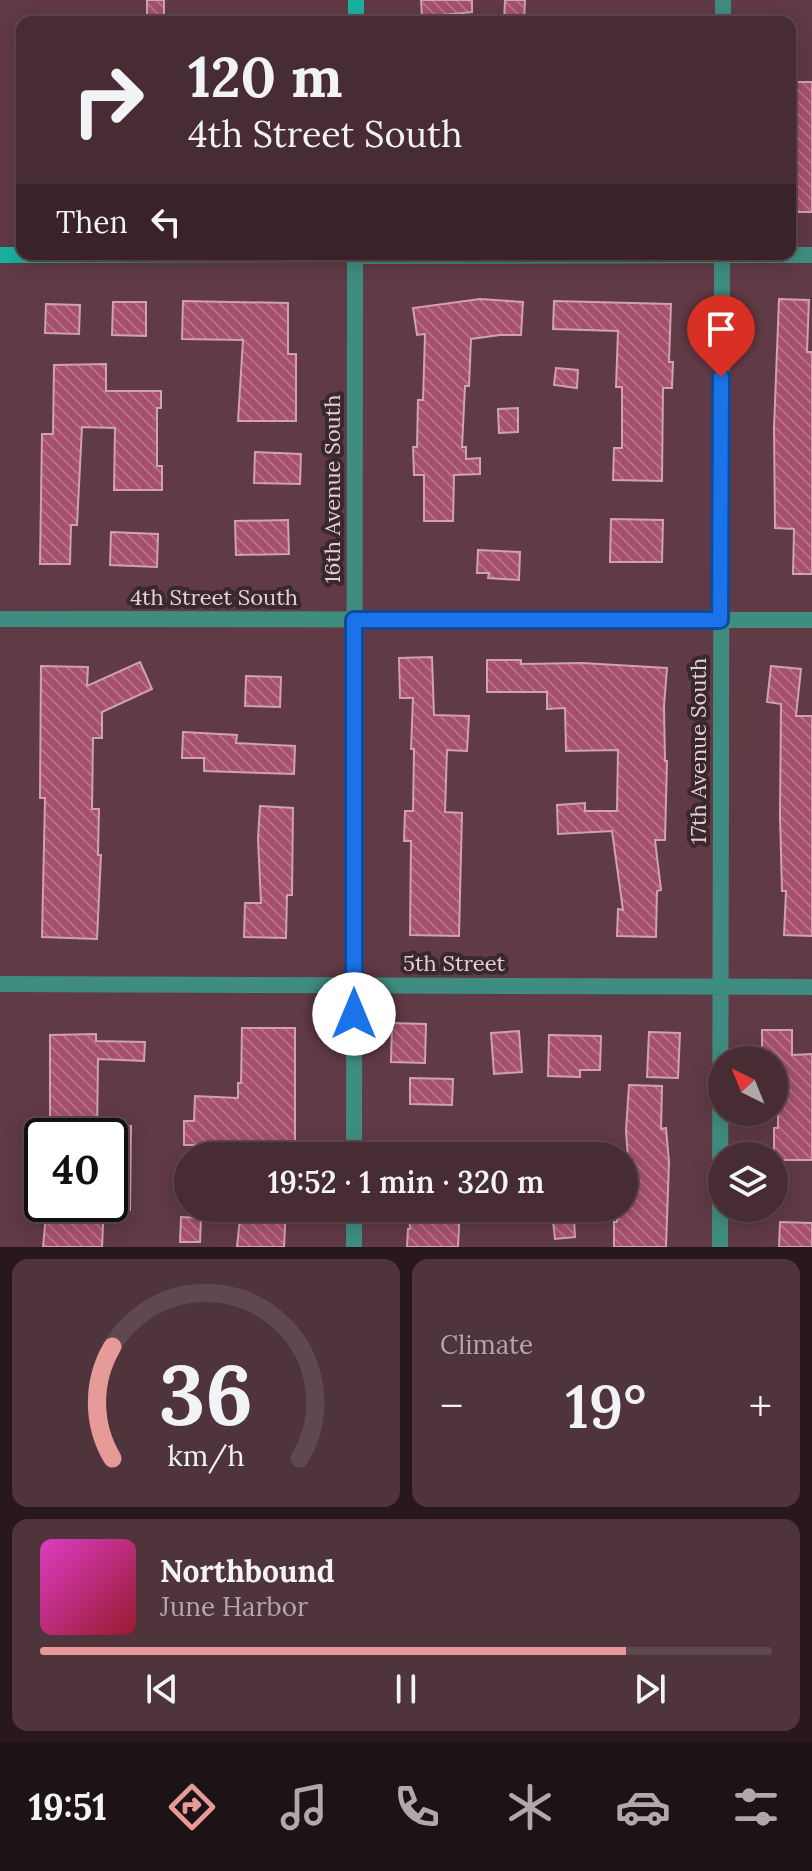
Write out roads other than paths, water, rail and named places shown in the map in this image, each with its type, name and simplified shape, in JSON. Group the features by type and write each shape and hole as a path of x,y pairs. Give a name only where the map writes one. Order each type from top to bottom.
{"street":[{"name":"16th Avenue South","path":"354,1142 355,260"},
{"name":"17th Avenue South","path":"720,1247 722,260"},
{"name":"4th Street South","path":"0,619 812,620"},
{"name":"5th Street","path":"0,984 812,987"},
{"path":"354,1222 354,1247"}]}
